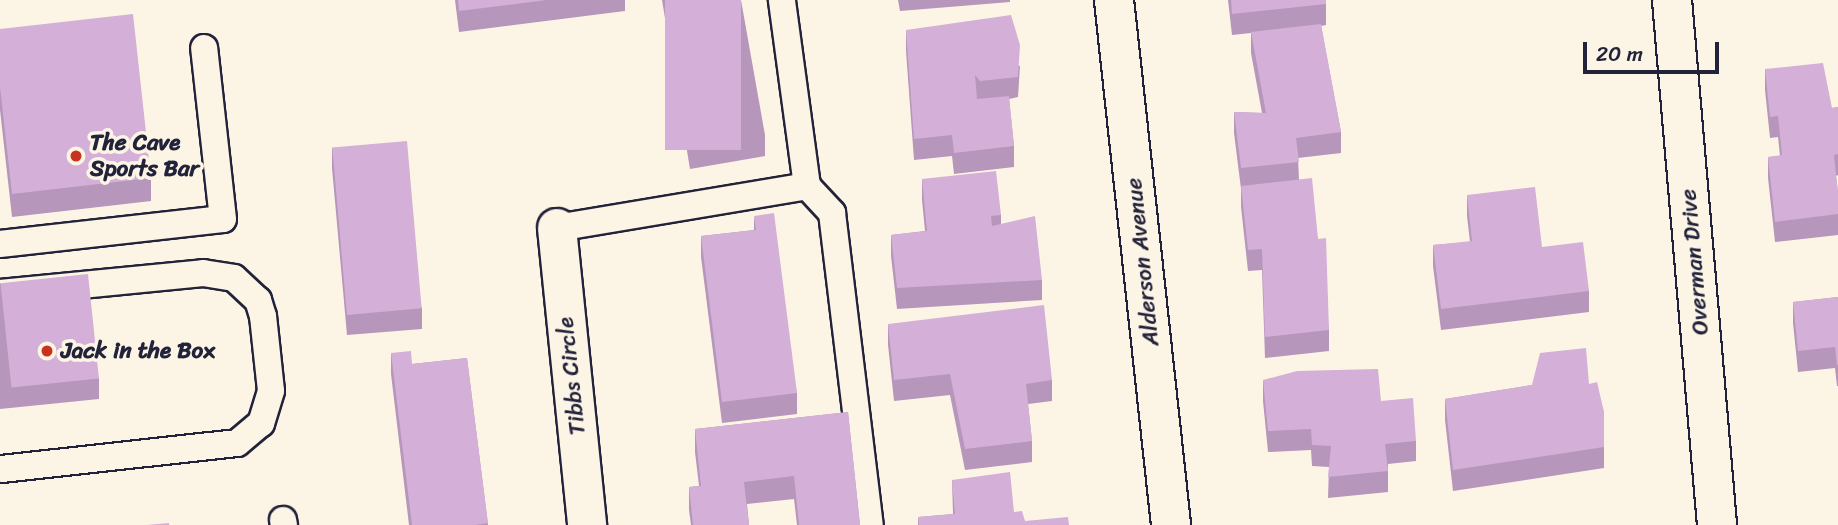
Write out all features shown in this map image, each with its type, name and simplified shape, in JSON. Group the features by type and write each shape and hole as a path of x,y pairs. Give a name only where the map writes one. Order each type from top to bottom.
{"street":[{"name":"Alderson Avenue","path":"1114,0 1171,525"},
{"name":"Overman Drive","path":"1672,0 1717,525"},
{"name":"Tibbs Circle","path":"557,228 587,525"}],"lane":[{"path":"782,0 807,186 832,212 870,525"},
{"path":"0,244 223,219 204,48"},
{"path":"557,228 807,186"},
{"path":"0,293 202,273 234,278 258,300 264,316 271,391 261,423 237,443 0,469"}],"building":[{"path":"458,0 547,0 459,11"},
{"path":"665,0 741,0 741,150 665,150"},
{"path":"1231,0 1326,0 1326,4 1232,14"},
{"name":"The Cave Sports Bar","path":"133,14 151,178 12,194 0,87 0,29"},
{"path":"1011,15 1020,45 1018,77 980,81 975,75 977,99 1009,96 1014,146 954,153 952,135 914,139 906,30"},
{"path":"1321,24 1341,132 1296,138 1299,162 1241,168 1234,112 1266,113 1251,32"},
{"path":"1823,63 1832,108 1838,107 1838,154 1834,155 1838,214 1775,222 1768,157 1782,155 1778,116 1770,117 1765,69"},
{"path":"407,141 422,308 347,315 332,148"},
{"path":"996,171 1001,215 991,216 992,226 1035,216 1042,280 897,288 891,235 927,231 922,179"},
{"path":"1312,178 1318,239 1326,238 1329,330 1265,337 1262,249 1248,250 1241,186"},
{"path":"1535,187 1542,247 1583,242 1589,291 1441,309 1433,245 1472,241 1467,195"},
{"path":"774,213 797,393 722,402 701,236 756,230 754,216"},
{"name":"Jack in the Box","path":"88,274 99,378 11,388 0,283"},
{"path":"1838,297 1837,365 1835,347 1798,351 1793,302"},
{"path":"1044,305 1052,380 1026,384 1032,441 965,449 950,374 894,380 888,324"},
{"path":"1586,348 1589,384 1597,382 1604,412 1604,447 1453,470 1445,399 1532,385 1540,353"},
{"path":"411,351 412,364 467,358 488,523 412,525 391,353"},
{"path":"1378,369 1381,401 1413,398 1416,441 1385,444 1388,471 1328,477 1331,446 1312,445 1311,429 1268,431 1263,380 1297,371"},
{"path":"848,412 860,525 799,525 794,476 744,482 749,525 693,525 689,487 701,486 695,429"},
{"path":"1010,472 1014,512 1022,511 1025,521 1068,517 1069,525 919,525 918,517 955,514 952,480"}],"place":[{"name":"The Cave Sports Bar","path":"76,156"},
{"name":"Jack in the Box","path":"47,351"}]}
